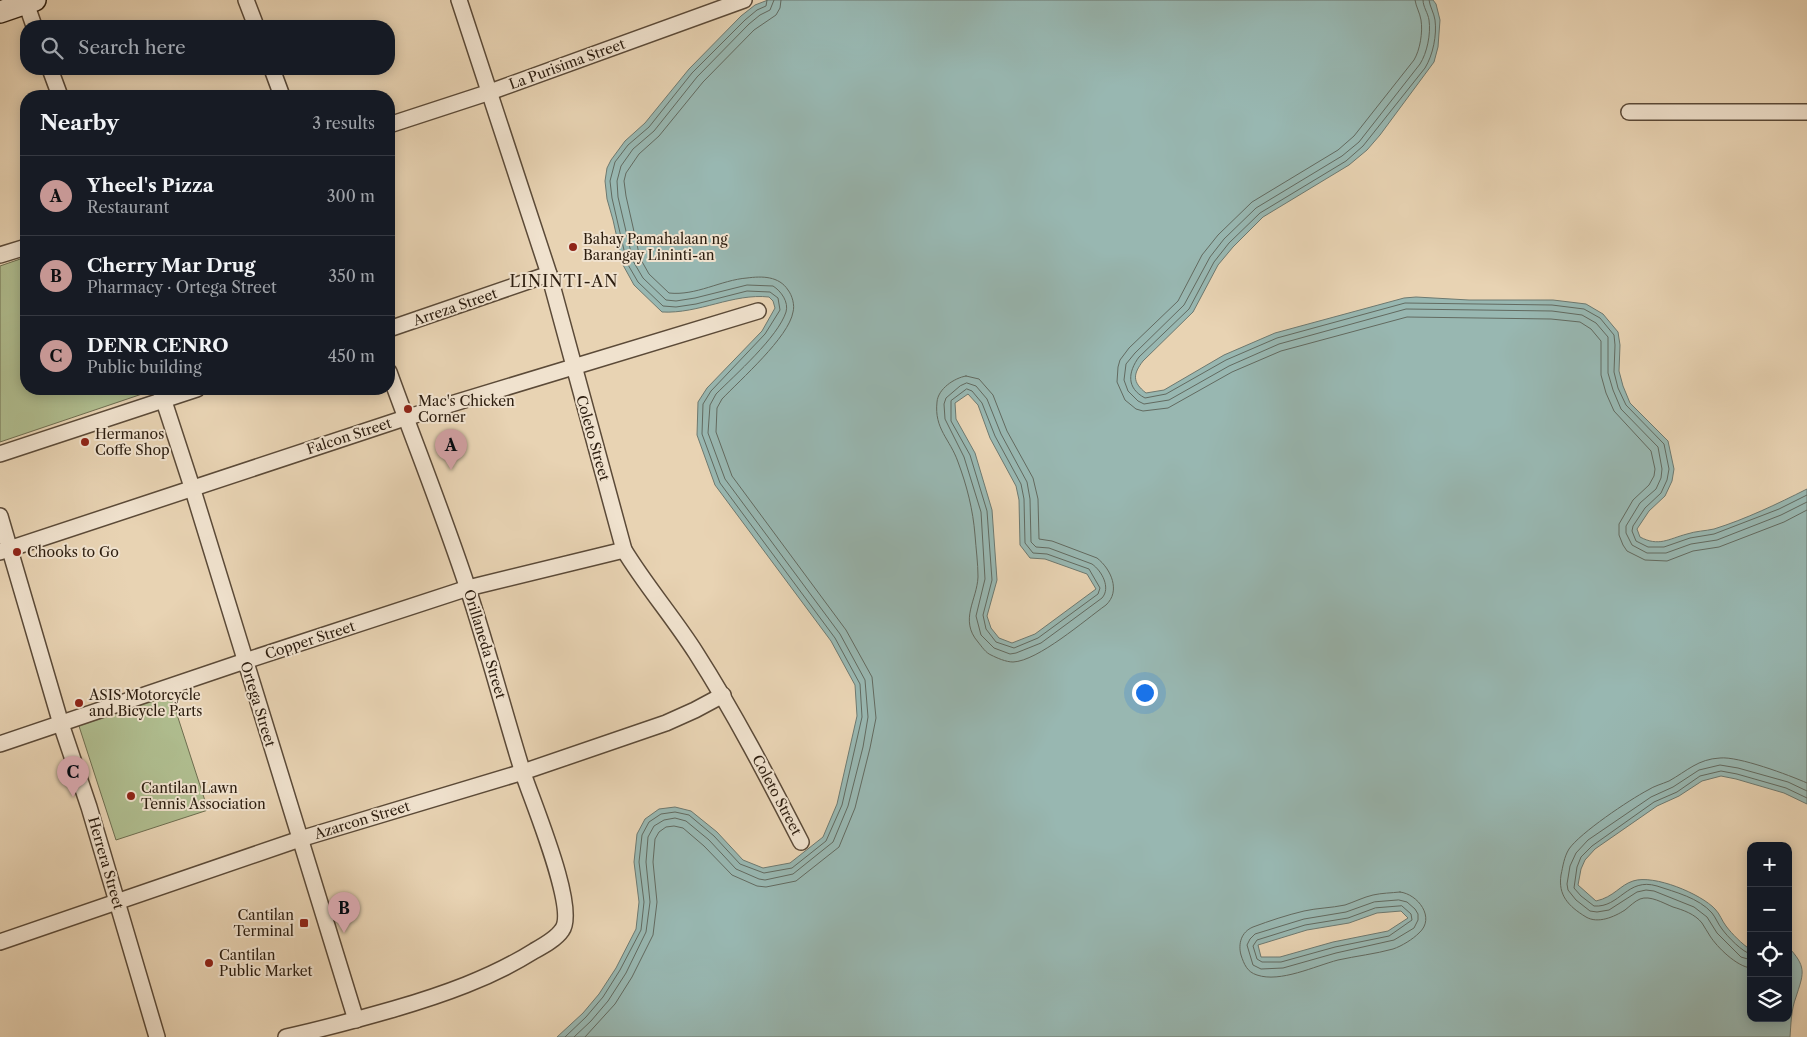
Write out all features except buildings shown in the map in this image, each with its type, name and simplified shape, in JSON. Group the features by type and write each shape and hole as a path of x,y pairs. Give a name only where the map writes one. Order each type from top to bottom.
{"street":[{"path":"246,0 254,20"},
{"name":"Coleto Street","path":"459,0 549,274 624,550 641,578 681,630 723,695 801,842"},
{"name":"La Purisima Street","path":"395,122 490,92 706,6 744,0"},
{"path":"0,12 30,2 33,20"},
{"path":"52,75 58,90"},
{"path":"274,75 280,90"},
{"path":"1629,112 1807,112"},
{"path":"0,255 20,249"},
{"name":"Arreza Street","path":"395,327 549,274"},
{"name":"Falcon Street","path":"5,550 406,418 758,311"},
{"name":"Orillaneda Street","path":"356,1020 440,995 484,978 522,958 556,936 563,930 567,920 565,901 554,863 523,772 468,588 395,388"},
{"path":"0,454 158,395"},
{"name":"Ortega Street","path":"161,395 192,487 356,1020"},
{"name":"Herrera Street","path":"0,516 5,550 89,807 157,1037"},
{"name":"Copper Street","path":"0,744 468,588 624,550"},
{"name":"Azarcon Street","path":"0,942 300,839 523,772 666,723 723,695"},
{"path":"286,1037 356,1020"}],"green space":[{"path":"20,259 20,395 139,395 0,442 0,266"},
{"path":"170,693 208,810 116,840 78,723"}],"water":[{"path":"768,0 1433,0 1436,4 1440,20 1438,47 1434,62 1380,135 1367,150 1349,165 1263,217 1233,247 1218,265 1193,312 1143,361 1137,370 1136,381 1146,393 1164,390 1224,355 1275,333 1404,298 1553,300 1586,304 1603,314 1618,332 1620,345 1619,371 1630,403 1668,441 1674,469 1672,481 1665,496 1649,511 1637,529 1640,537 1658,542 1690,533 1714,529 1750,516 1807,489 1807,804 1784,793 1736,779 1721,776 1702,781 1679,796 1657,806 1595,849 1585,860 1578,885 1596,901 1608,897 1633,881 1653,880 1677,887 1708,903 1717,911 1731,932 1747,947 1747,1022 1791,1022 1790,1037 557,1037 583,1013 599,994 616,968 636,929 639,902 634,862 637,834 645,819 659,809 675,807 691,811 717,832 743,860 763,868 790,863 823,837 837,804 857,716 855,685 831,641 715,485 697,435 698,402 707,388 762,331 775,308 773,301 769,297 742,298 689,310 662,312 634,285 623,265 607,199 605,181 607,168 611,160 625,141 645,123 689,69 741,16 755,5","holes":["968,394 978,405 990,438 1016,486 1019,500 1020,545 1030,558 1045,559 1087,574 1096,589 1035,634 1012,643 999,638 991,628 987,616 997,580 992,510 975,453 956,419 955,403","1401,911 1408,918 1388,931 1333,942 1280,957 1261,957 1258,945 1307,930 1349,923 1377,913"]},
{"path":"1792,951 1800,962 1802,972 1792,1012"}],"place":[{"name":"Bahay Pamahalaan ng Barangay Lininti-an","path":"573,247"},
{"name":"Mac's Chicken Corner","path":"408,409"},
{"name":"Hermanos Coffe Shop","path":"85,442"},
{"name":"Yheel's Pizza","path":"451,470"},
{"name":"Chooks to Go","path":"17,552"},
{"name":"ASIS Motorcycle and Bicycle Parts","path":"79,703"},
{"name":"Cantilan Lawn Tennis Association","path":"131,796"},
{"name":"DENR CENRO","path":"73,797"},
{"name":"Cantilan Terminal","path":"304,923"},
{"name":"Cherry Mar Drug","path":"344,933"},
{"name":"Cantilan Public Market","path":"209,963"}],"district":[{"name":"LININTI-AN","path":"564,281"}]}
